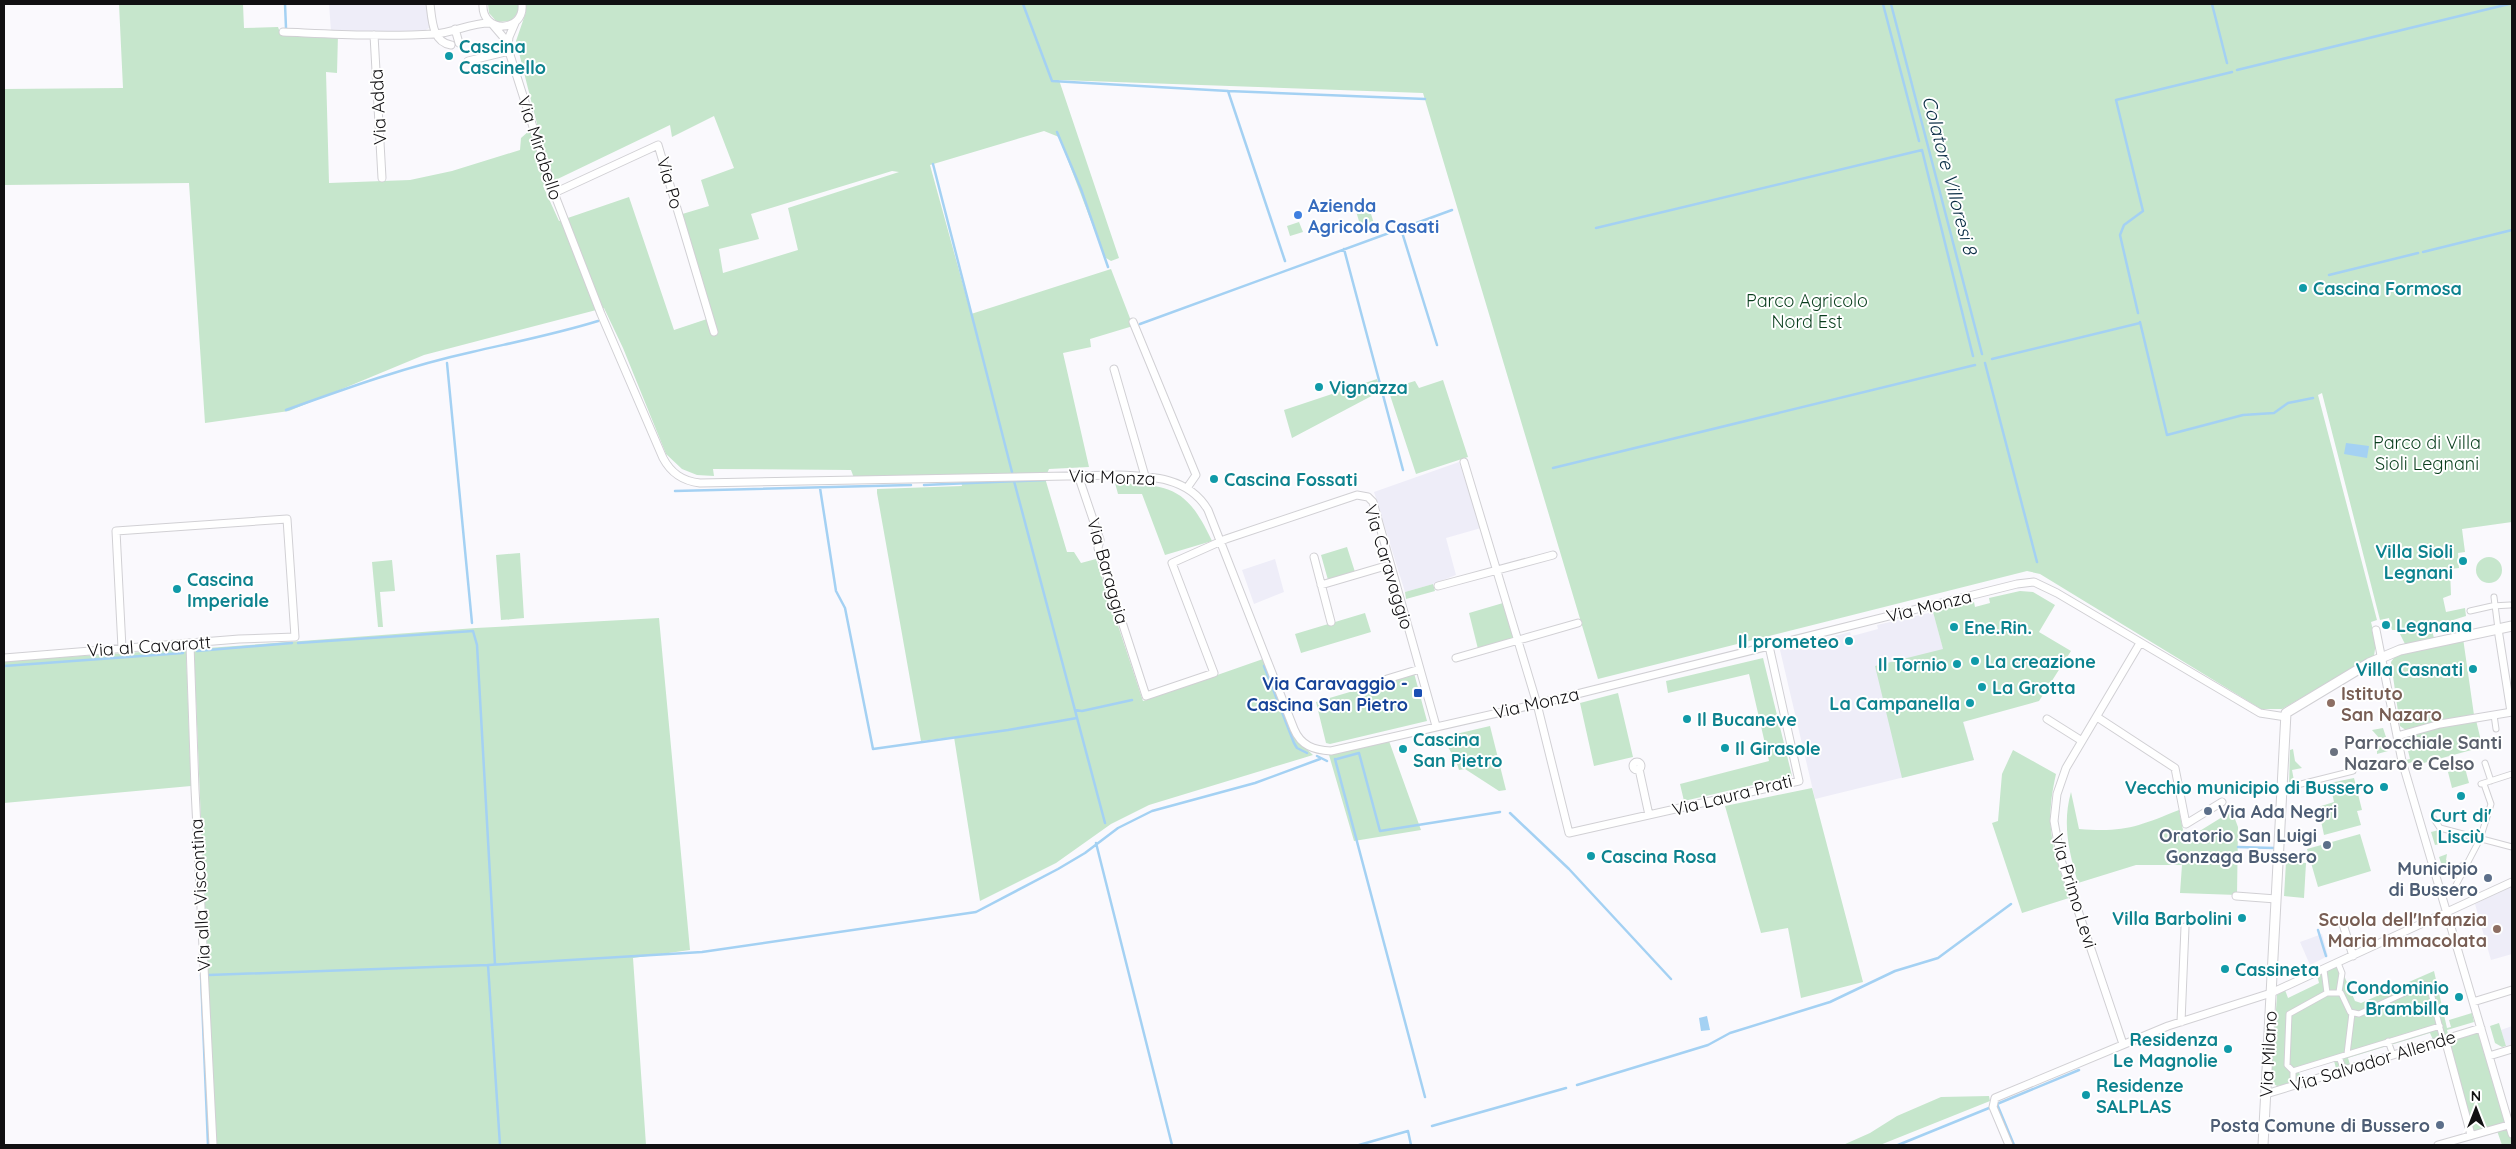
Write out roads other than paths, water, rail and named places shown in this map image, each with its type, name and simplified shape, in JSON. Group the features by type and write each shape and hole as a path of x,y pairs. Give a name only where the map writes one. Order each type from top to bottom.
{"street":[{"path":"430,4 436,34 442,41 455,44 455,29"},
{"path":"468,61 508,50 509,37 515,23 522,14 522,4"},
{"path":"470,25 478,17 483,6"},
{"name":"Via Mirabello","path":"483,6 485,17 504,37 564,219 601,314 663,458 673,473"},
{"path":"283,32 374,35 436,34 470,25 492,24 506,27 515,23"},
{"name":"Via Adda","path":"374,35 382,178"},
{"name":"Via Po","path":"554,193 658,145 714,332"},
{"path":"1133,322 1196,475 1187,488"},
{"path":"1114,369 1145,476"},
{"path":"1464,462 1537,704"},
{"name":"Via Monza","path":"673,473 686,480 700,483 1078,475 1145,476 1167,480 1187,488 1204,503 1222,542 1296,734 1303,743 1315,749 1331,751 1537,704 2034,582 2058,593 2260,713 2286,717"},
{"name":"Via Baraggia","path":"1078,475 1100,540 1098,548 1146,696 1214,674 1172,563 1222,542"},
{"name":"Via Caravaggio","path":"1222,542 1357,495 1364,495 1373,502 1389,565 1436,726"},
{"name":"Via al Cavarott","path":"4,658 122,648 295,638 286,519 116,531 122,648"},
{"path":"1438,586 1553,555"},
{"path":"1314,557 1330,622"},
{"path":"1320,585 1389,565"},
{"path":"2397,736 2440,724 2512,712 2494,597"},
{"path":"2470,611 2510,605"},
{"path":"1456,658 1578,623"},
{"path":"2286,717 2288,711 2382,657 2400,650 2512,626"},
{"path":"2376,630 2397,736 2435,875 2511,1124 2512,1134"},
{"name":"Via Primo Levi","path":"2123,1044 2061,860 2054,827 2054,808 2066,768 2140,643"},
{"name":"Via alla Viscontina","path":"190,644 195,789 213,1145"},
{"name":"Via Laura Prati","path":"1537,704 1569,833 1799,781 1769,646"},
{"path":"1387,679 1420,669"},
{"path":"2494,715 2496,729"},
{"path":"2097,717 2175,768 2186,824 2222,802"},
{"name":"Via Milano","path":"2263,1145 2286,717"},
{"path":"2047,719 2082,740"},
{"path":"2485,763 2491,781"},
{"name":"Via Laura Prati","path":"1640,769 1650,815"},
{"path":"2281,784 2286,784 2286,788 2289,788 2353,771"},
{"path":"2456,885 2480,839 2491,804 2482,784 2512,774"},
{"path":"2434,819 2437,820 2440,828 2512,847"},
{"path":"2435,875 2467,864"},
{"path":"2009,1145 1993,1107 1994,1099 2076,1066 2082,1060 2123,1044 2182,1022 2271,993 2512,882"},
{"path":"2236,896 2276,899"},
{"path":"2342,921 2353,956"},
{"path":"2182,1022 2185,927"},
{"path":"2338,963 2342,973 2339,992 2352,1013 2347,1054"},
{"path":"2324,970 2328,993"},
{"path":"2352,1013 2359,1014 2425,985 2430,989 2471,1135"},
{"path":"2473,1002 2512,990"},
{"path":"2293,1086 2292,1071 2287,1064 2289,1014 2328,993 2339,992"},
{"path":"2292,1071 2440,1026"},
{"name":"Via Salvador Allende","path":"2266,1094 2481,1028"},
{"path":"2388,1041 2393,1055"},
{"path":"2489,1056 2512,1049"},
{"path":"2340,1057 2344,1070"},
{"path":"2438,1145 2511,1124"}],"water":[{"path":"2346,443 2369,446 2367,458 2344,454"},
{"path":"1707,1016 1710,1030 1701,1031 1699,1018"}],"waterway":[{"path":"285,4 286,28"},
{"path":"1023,4 1052,81 1228,91 1425,99"},
{"path":"1883,4 1919,141"},
{"name":"Colatore Villoresi 8","path":"1891,4 1982,354"},
{"path":"2212,4 2227,63"},
{"path":"2237,70 2509,4"},
{"path":"2138,313 2120,235 2124,225 2143,211 2116,100 2232,72"},
{"path":"1228,91 1285,261"},
{"path":"1057,132 1081,189 1108,267"},
{"path":"1596,228 1922,150 1973,356"},
{"path":"933,164 1012,472"},
{"path":"1140,324 1452,210"},
{"path":"1401,229 1437,345"},
{"path":"2423,252 2512,230"},
{"path":"1344,249 1403,470"},
{"path":"2329,275 2418,253"},
{"path":"286,410 425,364 598,321"},
{"path":"2140,322 2167,435 2243,415 2274,413 2288,403 2313,398"},
{"path":"1992,359 2140,323"},
{"path":"447,363 472,623"},
{"name":"Colatore Villoresi 8","path":"1985,363 2037,562"},
{"path":"1553,468 1975,365"},
{"path":"924,485 1045,480"},
{"path":"1014,481 1105,823"},
{"path":"675,491 911,485"},
{"path":"820,488 836,591 845,608 873,749 1077,718"},
{"path":"298,643 473,631 477,645 495,964"},
{"path":"197,651 292,643"},
{"path":"4,666 183,653"},
{"path":"1264,666 1294,743 1297,748 1307,753"},
{"path":"1075,710 1082,711 1132,700"},
{"path":"1337,759 1359,753 1380,831 1500,812"},
{"path":"1317,756 1327,761"},
{"path":"500,1145 488,965 702,952 976,912 1058,869 1085,853 1118,828 1152,811 1255,783 1320,759"},
{"path":"1335,759 1425,1097"},
{"path":"1510,813 1569,869 1671,979"},
{"path":"1096,843 1172,1145"},
{"name":"Colatore Villoresi 8","path":"2238,847 2274,848"},
{"path":"1577,1085 1708,1045 1730,1033 1830,1002 1895,971 1938,958 2011,904"},
{"name":"Colatore Villoresi 8","path":"2318,930 2326,956"},
{"path":"209,975 488,965"},
{"path":"201,975 208,1145"},
{"path":"2014,1145 1997,1104 2079,1070"},
{"path":"1432,1126 1566,1088"},
{"path":"1898,1145 1989,1108"},
{"path":"1359,1145 1408,1131 1411,1145"}],"place":[{"name":"Cascina Cascinello","path":"449,56"},
{"name":"Azienda Agricola Casati","path":"1298,215"},
{"name":"Cascina Formosa","path":"2303,288"},
{"name":"Vignazza","path":"1319,387"},
{"name":"Cascina Fossati","path":"1214,479"},
{"name":"Villa Sioli Legnani","path":"2463,561"},
{"name":"Cascina Imperiale","path":"177,589"},
{"name":"Legnana","path":"2386,625"},
{"name":"Ene.Rin.","path":"1954,627"},
{"name":"Il prometeo","path":"1849,641"},
{"name":"La creazione","path":"1975,661"},
{"name":"Il Tornio","path":"1957,664"},
{"name":"Villa Casnati","path":"2473,669"},
{"name":"La Grotta","path":"1982,687"},
{"name":"Via Caravaggio - Cascina San Pietro","path":"1418,693"},
{"name":"La Campanella","path":"1970,703"},
{"name":"Istituto San Nazaro","path":"2331,703"},
{"name":"Il Bucaneve","path":"1687,719"},
{"name":"Il Girasole","path":"1725,748"},
{"name":"Cascina San Pietro","path":"1403,749"},
{"name":"Parrocchiale Santi Nazaro e Celso","path":"2334,752"},
{"name":"Vecchio municipio di Bussero","path":"2384,787"},
{"name":"Curt di' Lisciù","path":"2461,796"},
{"name":"Via Ada Negri","path":"2208,811"},
{"name":"Oratorio San Luigi Gonzaga Bussero","path":"2327,845"},
{"name":"Cascina Rosa","path":"1591,856"},
{"name":"Municipio di Bussero","path":"2488,878"},
{"name":"Villa Barbolini","path":"2242,918"},
{"name":"Scuola dell'Infanzia Maria Immacolata","path":"2497,929"},
{"name":"Cassineta","path":"2225,969"},
{"name":"Condominio Brambilla","path":"2459,997"},
{"name":"Residenza Le Magnolie","path":"2228,1049"},
{"name":"Residenze SALPLAS","path":"2086,1095"},
{"name":"Posta Comune di Bussero","path":"2440,1125"}],"park label":[{"name":"Parco Agricolo Nord Est","path":"1807,310"},
{"name":"Parco di Villa Sioli Legnani","path":"2427,452"}]}
